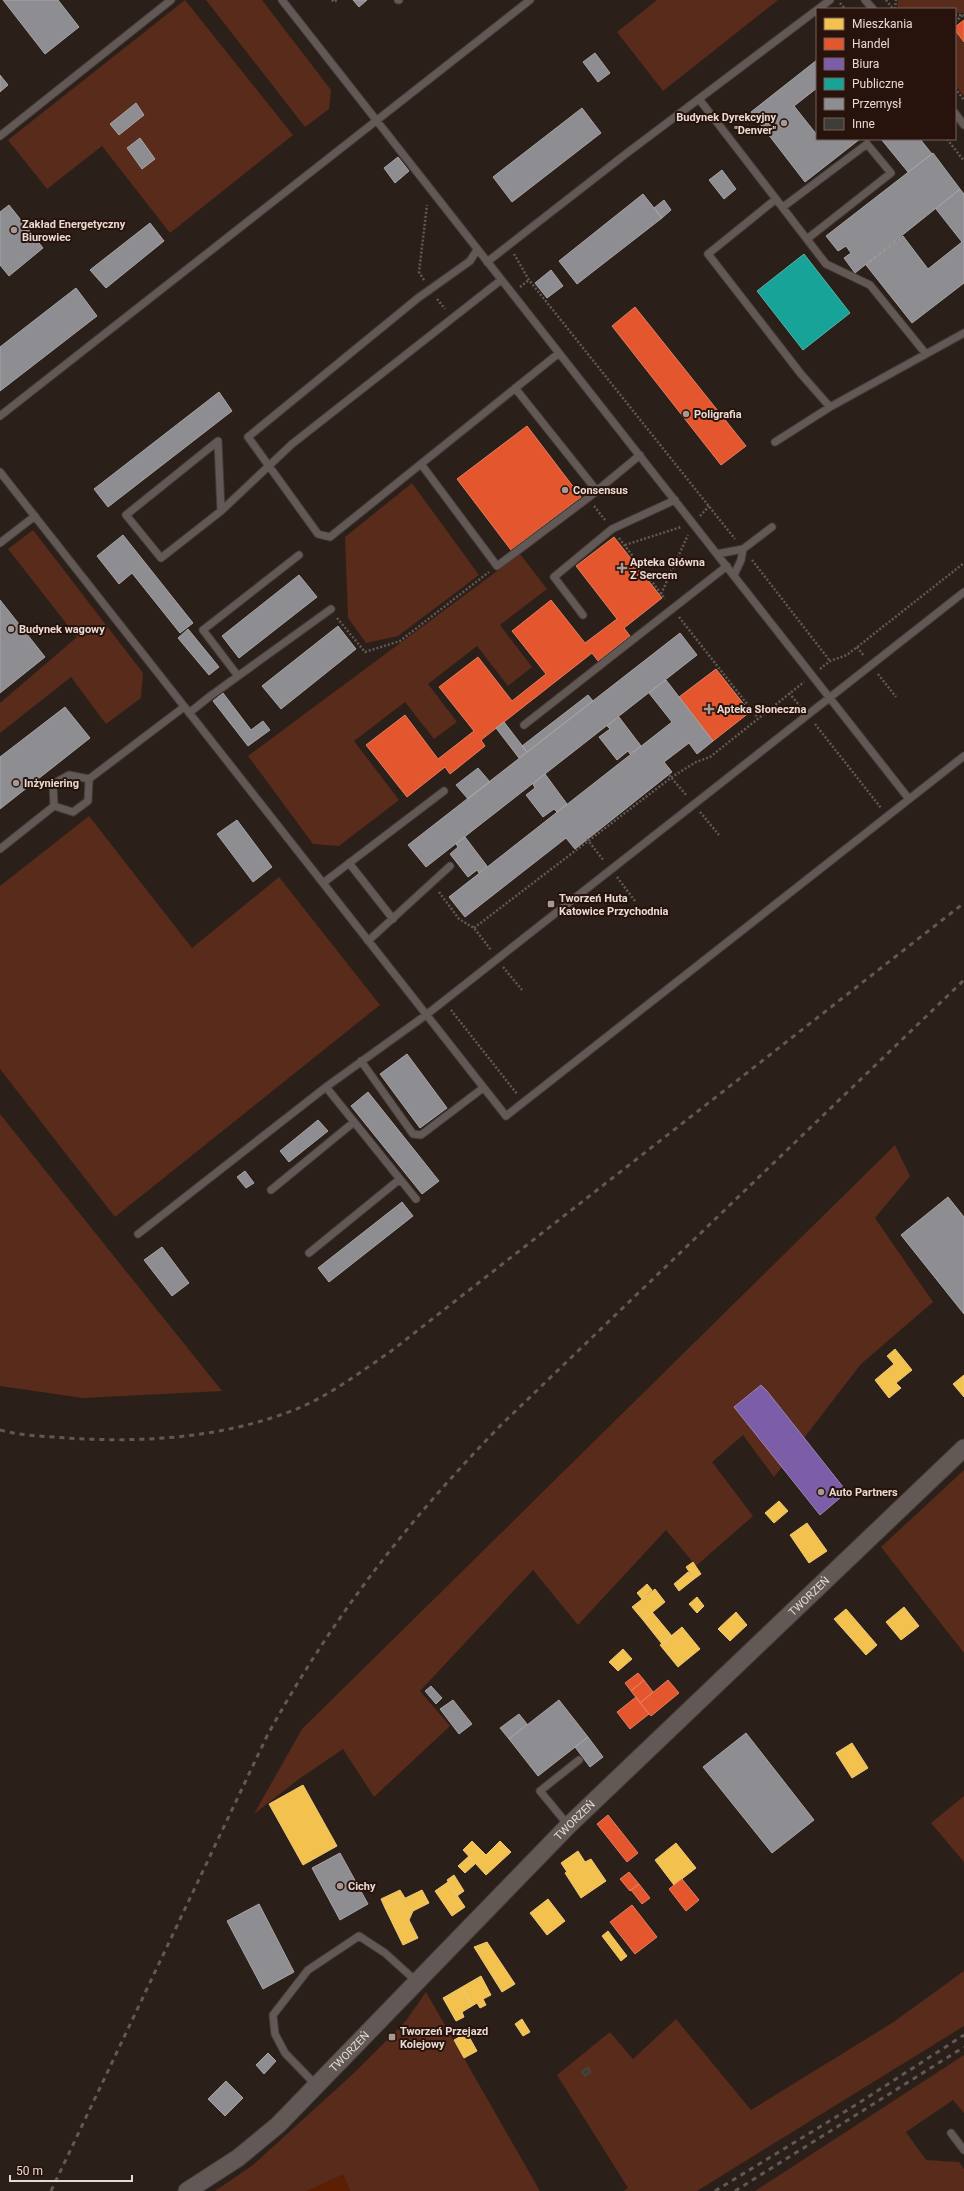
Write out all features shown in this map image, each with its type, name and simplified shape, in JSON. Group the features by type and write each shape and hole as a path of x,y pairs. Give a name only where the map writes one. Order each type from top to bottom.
{"street":[{"name":"TWORZEŃ","path":"187,2191 218,2173 258,2142 316,2085 568,1826 964,1448"}],"lane":[{"path":"0,136 171,0"},
{"path":"282,0 909,799"},
{"path":"0,416 530,0"},
{"path":"820,8 830,0"},
{"path":"865,0 872,8"},
{"path":"487,262 816,11"},
{"path":"699,100 826,264 870,285 926,354"},
{"path":"956,114 964,125"},
{"path":"783,207 867,144 891,173 807,238"},
{"path":"776,199 708,254 800,374 830,407"},
{"path":"477,250 470,261 431,291 418,298 248,437 268,467 318,534 330,537 559,353"},
{"path":"221,511 218,441 126,515 161,558 221,511 292,444 501,280"},
{"path":"775,442 830,407 964,333"},
{"path":"515,388 597,491"},
{"path":"421,464 497,566 588,498 640,455"},
{"path":"0,472 506,1116 964,756"},
{"path":"583,615 554,577 612,528 675,500"},
{"path":"0,543 35,516"},
{"path":"717,554 743,549 772,527"},
{"path":"734,575 741,560 743,549"},
{"path":"238,676 203,630 299,556"},
{"path":"524,725 727,566"},
{"path":"138,1234 326,1087 426,1015 964,592"},
{"path":"54,806 53,784 69,774 90,779 331,609"},
{"path":"54,806 73,812 88,800 90,779"},
{"path":"323,883 444,791"},
{"path":"0,849 54,806"},
{"path":"349,863 393,919"},
{"path":"368,941 450,866"},
{"path":"361,1061 413,1134 421,1135 483,1088"},
{"path":"326,1087 416,1199"},
{"path":"271,1190 354,1122"},
{"path":"309,1253 400,1179"},
{"path":"568,1826 540,1791 579,1760"},
{"path":"316,2085 285,2053 275,2034 273,2016 308,1970 359,1936 385,1953 416,1981"},
{"path":"951,2132 964,2150"}],"path":[{"path":"332,0 334,2 337,0"},
{"path":"886,0 893,8"},
{"path":"956,89 964,100"},
{"path":"948,140 964,161"},
{"path":"429,188 419,272 431,291 452,317"},
{"path":"510,245 529,280 830,661"},
{"path":"588,498 758,718"},
{"path":"661,594 693,523 709,506"},
{"path":"625,545 693,523"},
{"path":"331,609 365,652 400,640 497,566"},
{"path":"789,693 808,714 888,816"},
{"path":"474,928 672,777"},
{"path":"433,883 460,919 474,928 522,990"},
{"path":"444,1000 524,1102"}],"shaded area":[{"path":"185,0 293,135 170,233 102,146 47,189 8,140"},
{"path":"206,0 262,0 331,90 329,109 305,127"},
{"path":"657,0 778,0 663,91 617,32"},
{"path":"898,0 964,0 964,13 956,13 956,8 897,8"},
{"path":"956,31 964,42 964,96 956,86"},
{"path":"412,483 479,575 398,636 366,643 348,618 345,537"},
{"path":"33,530 143,673 141,698 106,724 71,677 0,733 0,703 77,637 8,549"},
{"path":"520,554 547,589 500,625 532,667 508,686 477,646 428,684 457,722 434,739 405,702 354,741 399,800 339,846 313,844 248,756"},
{"path":"89,816 192,948 279,877 380,1005 115,1217 0,1069 0,886"},
{"path":"0,1114 222,1391 83,1398 0,1386"},
{"path":"895,1145 910,1176 875,1218 933,1302 861,1364 774,1477 743,1435 712,1462 753,1516 696,1566 666,1530 578,1625 533,1570 420,1691 450,1726 374,1797 343,1749 299,1779 254,1814 302,1729"},
{"path":"964,1470 964,1653 881,1547"},
{"path":"964,1796 964,1862 931,1823"},
{"path":"964,1971 964,2026 697,2191 623,2191 628,2188 557,2075 610,2032 633,2059 676,2019 751,2110 892,2023"},
{"path":"426,1992 540,2191 350,2191 343,2175 307,2191 215,2191 253,2165 354,2073 405,2022"},
{"path":"964,2055 964,2113 953,2100 906,2132 926,2160 959,2162 964,2169 964,2191 755,2191"},
{"path":"343,2175 350,2191 307,2191"}],"building: Mieszkania":[{"path":"895,1349 912,1370 896,1383 901,1388 889,1398 875,1380 894,1364 887,1356"},
{"path":"964,1375 964,1397 953,1384"},
{"path":"779,1501 788,1511 774,1523 765,1513"},
{"path":"807,1523 827,1551 809,1563 790,1535"},
{"path":"693,1562 701,1574 694,1579 686,1567"},
{"path":"688,1572 694,1579 679,1591 674,1584"},
{"path":"647,1584 652,1590 642,1599 637,1593"},
{"path":"655,1589 665,1602 643,1620 632,1607"},
{"path":"697,1597 704,1606 697,1613 689,1604"},
{"path":"904,1607 919,1626 901,1640 886,1622"},
{"path":"846,1609 877,1645 866,1655 834,1619"},
{"path":"652,1612 672,1636 662,1644 643,1620"},
{"path":"736,1612 747,1625 730,1641 718,1629"},
{"path":"682,1627 700,1649 678,1667 660,1645"},
{"path":"623,1649 632,1659 618,1671 609,1662"},
{"path":"852,1743 868,1768 852,1778 836,1753"},
{"path":"303,1785 337,1846 303,1865 269,1804"},
{"path":"472,1841 486,1855 500,1841 511,1852 486,1875 463,1850"},
{"path":"676,1843 696,1868 674,1885 655,1860"},
{"path":"578,1851 585,1862 591,1859 606,1881 581,1898 565,1873 567,1872 561,1863"},
{"path":"469,1856 475,1864 465,1873 458,1866"},
{"path":"454,1875 464,1891 457,1896 447,1880"},
{"path":"448,1882 465,1907 452,1916 435,1891"},
{"path":"400,1890 405,1898 385,1908 381,1899"},
{"path":"422,1890 429,1903 413,1911 409,1920 418,1938 403,1945 385,1908"},
{"path":"548,1899 565,1921 547,1935 530,1913"},
{"path":"608,1931 627,1956 621,1961 602,1936"},
{"path":"487,1942 515,1984 502,1992 474,1947"},
{"path":"481,1976 491,1995 483,1999 486,2005 480,2008 477,2003 472,2006 462,1987"},
{"path":"462,1987 472,2006 462,2012 464,2017 456,2021 443,1998"},
{"path":"522,2019 530,2032 523,2036 515,2024"},
{"path":"467,2033 477,2051 464,2058 454,2040"}],"building: Handel":[{"path":"964,20 964,42 956,31 956,26"},
{"path":"635,307 746,446 721,465 612,326"},
{"path":"527,426 581,497 511,550 457,479"},
{"path":"614,537 662,598 624,628 630,636 598,661 592,653 481,740 485,746 450,774 445,767 407,797 366,745 405,715 438,759 474,731 439,687 478,657 512,701 546,674 512,631 551,600 585,643 617,619 576,566"},
{"path":"716,669 750,712 713,741 679,697"},
{"path":"638,1673 644,1680 631,1691 625,1683"},
{"path":"644,1680 653,1692 640,1703 631,1691"},
{"path":"668,1680 679,1693 651,1716 640,1703"},
{"path":"636,1697 649,1714 630,1729 617,1712"},
{"path":"608,1815 638,1853 627,1862 597,1824"},
{"path":"629,1872 639,1884 630,1891 620,1879"},
{"path":"682,1879 699,1900 686,1911 669,1889"},
{"path":"639,1884 650,1898 642,1904 631,1890"},
{"path":"632,1905 657,1937 635,1954 610,1922"}],"building: Biura":[{"path":"761,1385 847,1492 820,1515 734,1407"}],"building: Publiczne":[{"path":"804,254 850,313 803,350 757,291"}],"building: Przemysł":[{"path":"3,0 58,0 79,27 45,54"},
{"path":"353,0 367,0 359,7"},
{"path":"595,53 610,73 598,82 583,62"},
{"name":"Budynek Dyrekcyjny \"Denver\"","path":"816,61 816,89 794,106 816,134 816,140 859,140 805,182 751,112"},
{"path":"0,75 8,85 0,92"},
{"path":"136,103 144,115 119,135 110,124"},
{"path":"582,108 601,133 512,202 493,177"},
{"path":"140,138 155,159 142,169 127,148"},
{"path":"882,140 921,140 932,154 908,172"},
{"path":"933,153 960,189 855,273 844,258 851,253 846,246 838,251 826,236"},
{"path":"398,157 409,171 395,183 384,168"},
{"path":"722,170 736,189 724,199 709,180"},
{"path":"960,189 964,194 964,283 912,323 866,265 903,236 928,269 962,242 936,209"},
{"path":"643,194 662,218 577,284 559,261"},
{"path":"664,200 671,210 662,218 654,208"},
{"name":"Zakład Energetyczny Biurowiec","path":"9,205 43,248 9,276 0,265 0,212"},
{"path":"150,223 164,241 106,288 90,270"},
{"path":"551,270 563,286 547,298 535,283"},
{"path":"76,288 97,316 0,391 0,347"},
{"path":"219,392 232,411 108,507 94,489"},
{"path":"123,535 193,623 180,633 132,573 119,584 97,556"},
{"path":"299,575 317,597 239,658 222,636"},
{"name":"Budynek wagowy","path":"0,600 45,657 0,693"},
{"path":"338,626 356,649 281,709 262,686"},
{"path":"188,629 219,667 209,675 178,638"},
{"path":"680,633 697,655 426,867 408,845"},
{"path":"666,680 713,741 697,754 689,743 664,762 672,772 575,849 566,838 465,917 449,897 672,722 649,693"},
{"path":"223,693 251,730 263,721 270,730 248,746 213,701"},
{"path":"588,695 593,701 527,752 522,746"},
{"name":"Inżyniering","path":"65,707 90,738 0,809 0,757"},
{"path":"619,717 641,746 630,754 628,751 617,760 599,737 610,729 607,726"},
{"path":"504,722 527,752 519,758 496,728"},
{"path":"478,768 490,782 468,799 456,785"},
{"path":"545,774 567,804 557,812 554,809 543,817 526,795 535,788 533,784"},
{"path":"237,820 272,867 253,882 217,834"},
{"path":"465,837 487,866 479,873 477,870 468,877 450,854 458,847 456,844"},
{"path":"407,1054 447,1108 420,1128 380,1074"},
{"path":"368,1092 439,1181 422,1194 351,1106"},
{"path":"318,1120 328,1131 289,1162 280,1151"},
{"path":"245,1171 254,1183 246,1188 237,1177"},
{"path":"948,1197 964,1217 964,1314 901,1235"},
{"path":"402,1202 413,1216 329,1282 318,1268"},
{"path":"162,1247 189,1283 172,1296 144,1260"},
{"path":"431,1686 442,1698 436,1704 425,1691"},
{"path":"453,1700 472,1724 459,1734 440,1709"},
{"path":"559,1700 588,1737 538,1776 509,1739"},
{"path":"519,1714 527,1724 509,1739 500,1728"},
{"path":"746,1733 814,1820 772,1853 703,1767"},
{"path":"588,1737 603,1757 590,1767 575,1747"},
{"name":"Cichy","path":"340,1853 368,1904 340,1920 312,1868"},
{"path":"259,1904 294,1972 263,1989 227,1921"},
{"path":"268,2053 276,2061 264,2074 256,2065"},
{"path":"226,2081 243,2098 225,2116 208,2099"}],"building: Inne":[{"path":"588,2067 591,2072 585,2076 581,2072"}],"railway":[{"path":"0,1430 16,1434 66,1438 124,1440 153,1439 239,1427 307,1405 344,1384 390,1352 964,903"},
{"path":"51,2191 267,1736 318,1651 374,1572 435,1496 502,1424 964,980"},
{"path":"715,2191 854,2106 964,2035"},
{"path":"735,2191 964,2047"}],"place":[{"name":"Budynek Dyrekcyjny \"Denver\"","path":"784,123"},
{"name":"Zakład Energetyczny Biurowiec","path":"14,230"},
{"name":"Poligrafia","path":"686,414"},
{"name":"Consensus","path":"565,490"},
{"name":"Apteka Główna Z Sercem","path":"622,568"},
{"name":"Budynek wagowy","path":"11,629"},
{"name":"Apteka Słoneczna","path":"709,709"},
{"name":"Inżyniering","path":"16,783"},
{"name":"Tworzeń Huta Katowice Przychodnia","path":"551,904"},
{"name":"Auto Partners","path":"821,1492"},
{"name":"Cichy","path":"340,1886"},
{"name":"Tworzeń Przejazd Kolejowy","path":"392,2037"}]}
